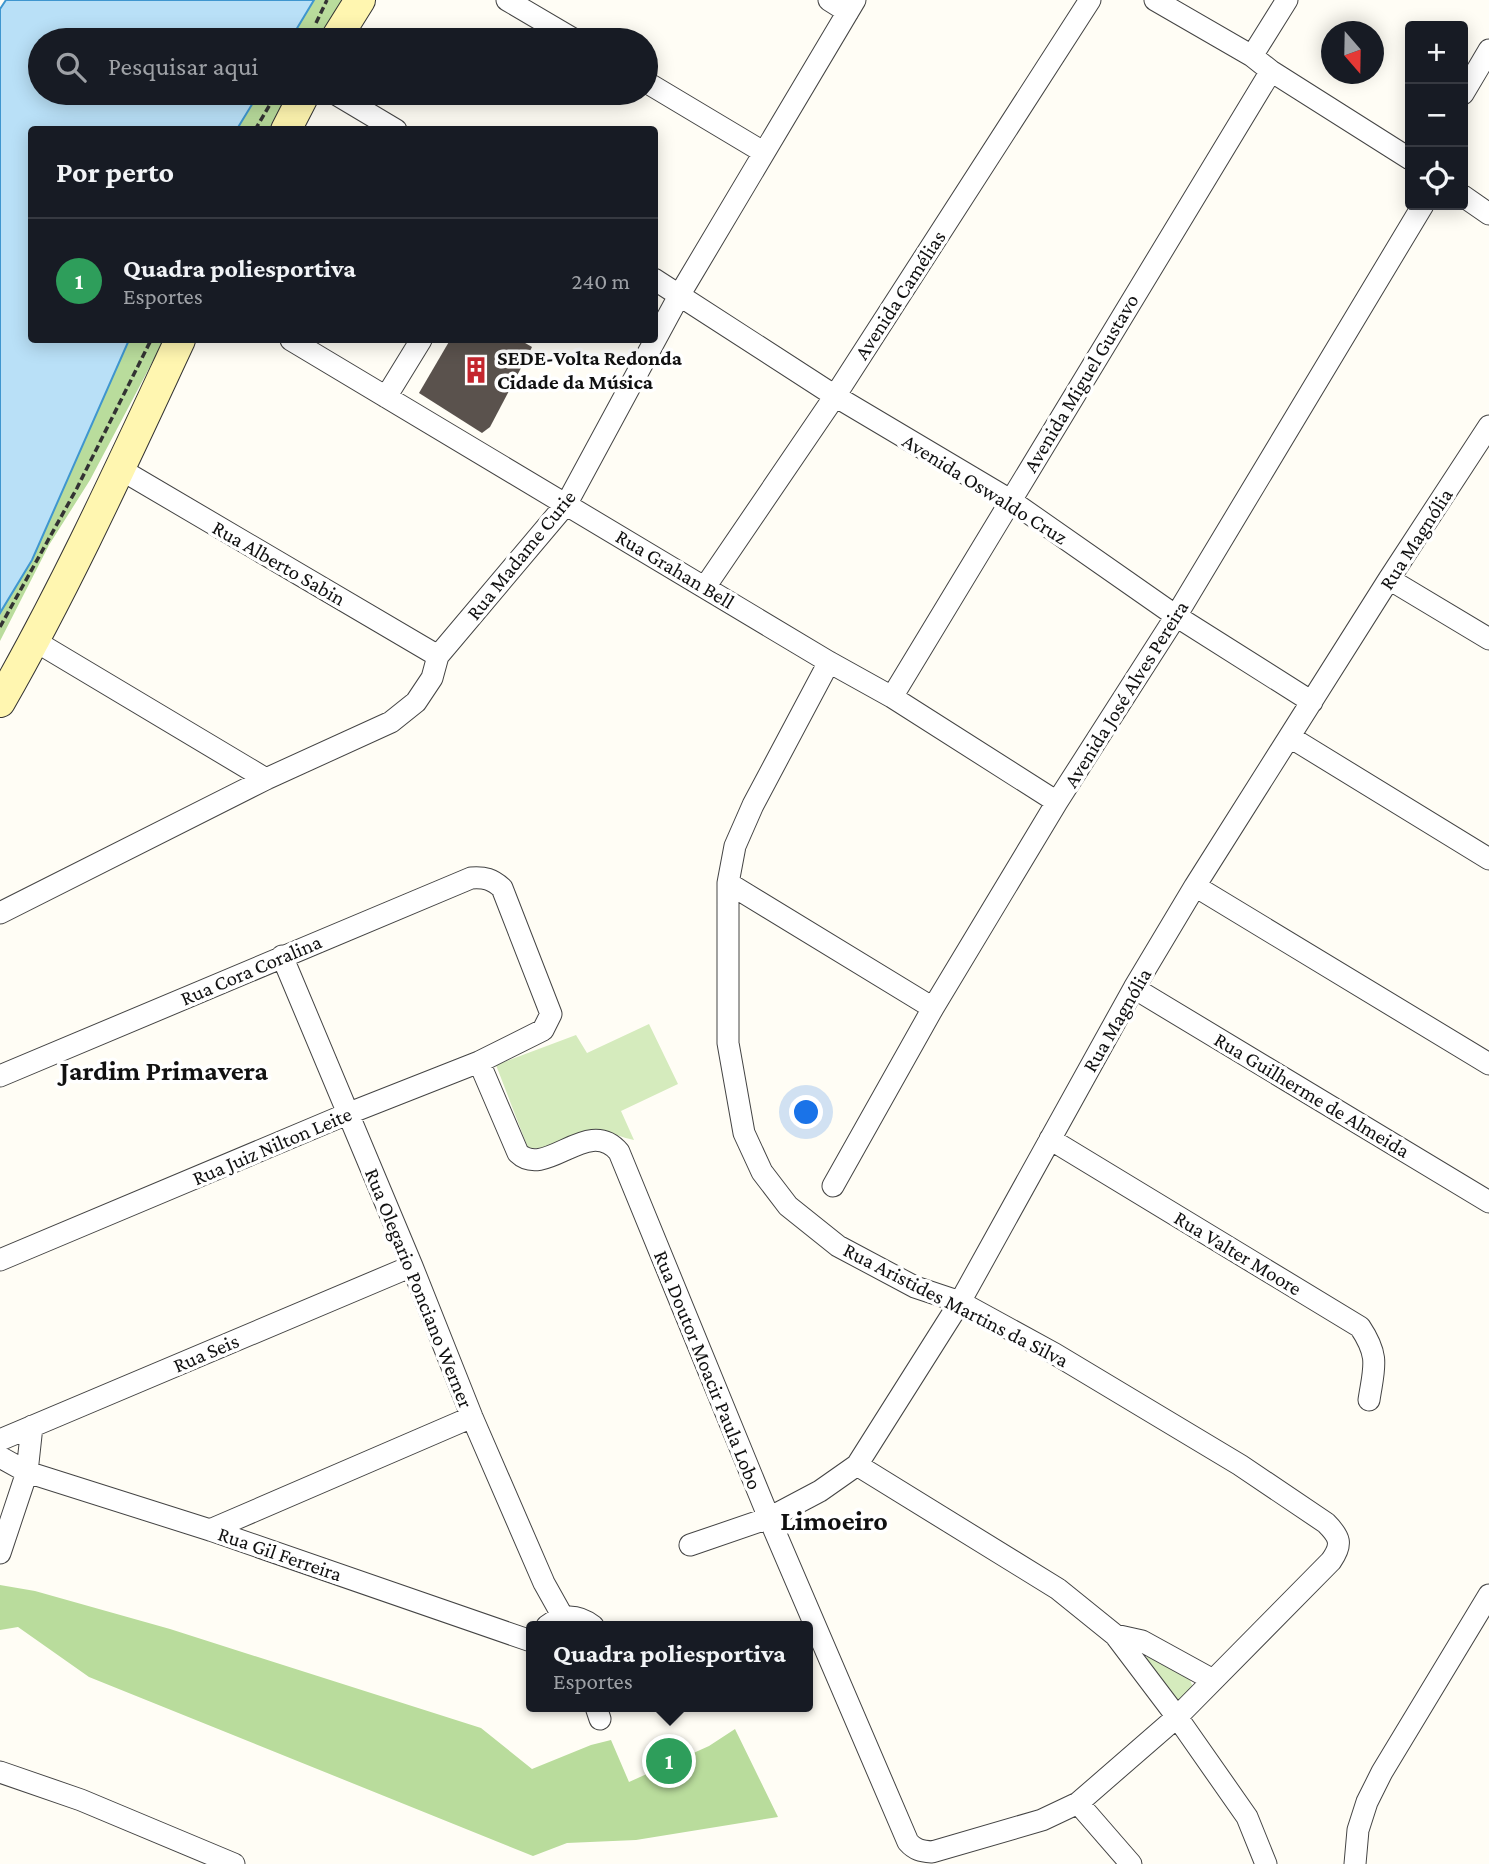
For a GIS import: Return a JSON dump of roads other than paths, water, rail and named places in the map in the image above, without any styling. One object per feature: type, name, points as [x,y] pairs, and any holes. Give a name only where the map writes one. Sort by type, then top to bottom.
[{"type":"main road","points":[[342,28],[360,0]]},
{"type":"main road","points":[[288,126],[299,105]]},
{"type":"main road","points":[[0,702],[35,641],[179,343]]},
{"type":"street","points":[[507,0],[555,28]]},
{"type":"street","points":[[829,0],[851,6]]},
{"type":"street","name":"Avenida Camélias","points":[[705,587],[835,396],[1090,0]]},
{"type":"street","points":[[1154,0],[1252,56],[1271,71],[1405,156]]},
{"type":"street","points":[[1252,56],[1287,0]]},
{"type":"street","name":"Rua Madame Curie","points":[[658,335],[851,6]]},
{"type":"street","points":[[1468,86],[1489,50]]},
{"type":"street","name":"Avenida Miguel Gustavo","points":[[892,697],[1271,71]]},
{"type":"street","points":[[658,89],[763,152]]},
{"type":"street","points":[[354,105],[389,126]]},
{"type":"street","points":[[1468,199],[1489,214]]},
{"type":"street","name":"Avenida José Alves Pereira","points":[[833,1186],[933,1008],[1057,802],[1176,616],[1420,210]]},
{"type":"street","name":"Avenida Oswaldo Cruz","points":[[658,281],[835,396],[1010,500],[1176,616],[1312,702]]},
{"type":"street","name":"Rua Grahan Bell","points":[[296,343],[892,697],[1057,802]]},
{"type":"street","points":[[386,397],[419,343]]},
{"type":"street","name":"Rua Madame Curie","points":[[0,913],[266,779],[391,722],[416,702],[432,678],[438,656],[567,503],[654,343]]},
{"type":"street","name":"Rua Magnólia","points":[[690,1545],[769,1518],[820,1491],[857,1465],[960,1303],[1134,988],[1195,886],[1389,579],[1488,430]]},
{"type":"street","name":"Rua Alberto Sabin","points":[[120,469],[438,656]]},
{"type":"street","points":[[1389,579],[1489,639]]},
{"type":"street","points":[[35,641],[266,779]]},
{"type":"street","name":"Rua Aristides Martins da Silva","points":[[829,662],[753,805],[735,846],[728,883],[728,1043],[744,1133],[762,1172],[788,1206],[838,1246],[915,1287],[960,1303],[1055,1354],[1240,1465],[1326,1522],[1335,1532],[1339,1542],[1338,1550],[1331,1561],[1177,1717]]},
{"type":"street","points":[[1290,737],[1489,859]]},
{"type":"street","name":"Rua Cora Coralina","points":[[0,1076],[282,956],[471,878],[482,877],[494,881],[502,888],[550,1006],[551,1014],[543,1030]]},
{"type":"street","points":[[728,883],[933,1008]]},
{"type":"street","points":[[1195,886],[1489,1064]]},
{"type":"street","name":"Rua Olegario Ponciano Werner","points":[[282,956],[472,1417],[544,1583],[555,1621]]},
{"type":"street","name":"Rua Guilherme de Almeida","points":[[1134,988],[1489,1202]]},
{"type":"street","name":"Rua Juiz Nilton Leite","points":[[0,1259],[347,1114],[479,1062],[543,1030]]},
{"type":"street","name":"Rua Doutor Moacir Paula Lobo","points":[[479,1062],[518,1153],[525,1160],[535,1161],[591,1140],[603,1141],[619,1152],[769,1518],[908,1842],[914,1848],[932,1852],[1042,1820],[1078,1803],[1177,1717]]},
{"type":"street","name":"Rua Valter Moore","points":[[1050,1139],[1360,1327],[1371,1343],[1376,1358],[1369,1400]]},
{"type":"street","name":"Rua Seis","points":[[0,1440],[412,1266]]},
{"type":"street","points":[[209,1530],[472,1417]]},
{"type":"street","points":[[1,1550],[27,1472],[32,1426]]},
{"type":"street","name":"Rua Gil Ferreira","points":[[0,1457],[27,1472],[209,1530],[526,1639]]},
{"type":"street","points":[[857,1465],[1058,1589],[1115,1635],[1247,1817],[1266,1864]]},
{"type":"street","points":[[1355,1864],[1358,1830],[1377,1782],[1483,1619],[1489,1595]]},
{"type":"street","points":[[559,1621],[574,1617],[586,1621]]},
{"type":"street","points":[[1115,1635],[1142,1641],[1213,1680]]},
{"type":"street","points":[[0,1772],[81,1800],[234,1864]]},
{"type":"street","points":[[1078,1803],[1131,1864]]},
{"type":"water","points":[[6,0],[314,0],[297,28],[28,28],[28,105],[252,105],[239,126],[28,126],[28,343],[128,343],[32,560],[0,613],[0,9]]},
{"type":"place","name":"SEDE-Volta Redonda Cidade da Música","points":[[476,370]]},
{"type":"place","name":"Quadra poliesportiva","points":[[669,1761]]},
{"type":"district","name":"Jardim Primavera","points":[[164,1070]]},
{"type":"district","name":"Limoeiro","points":[[834,1520]]}]
